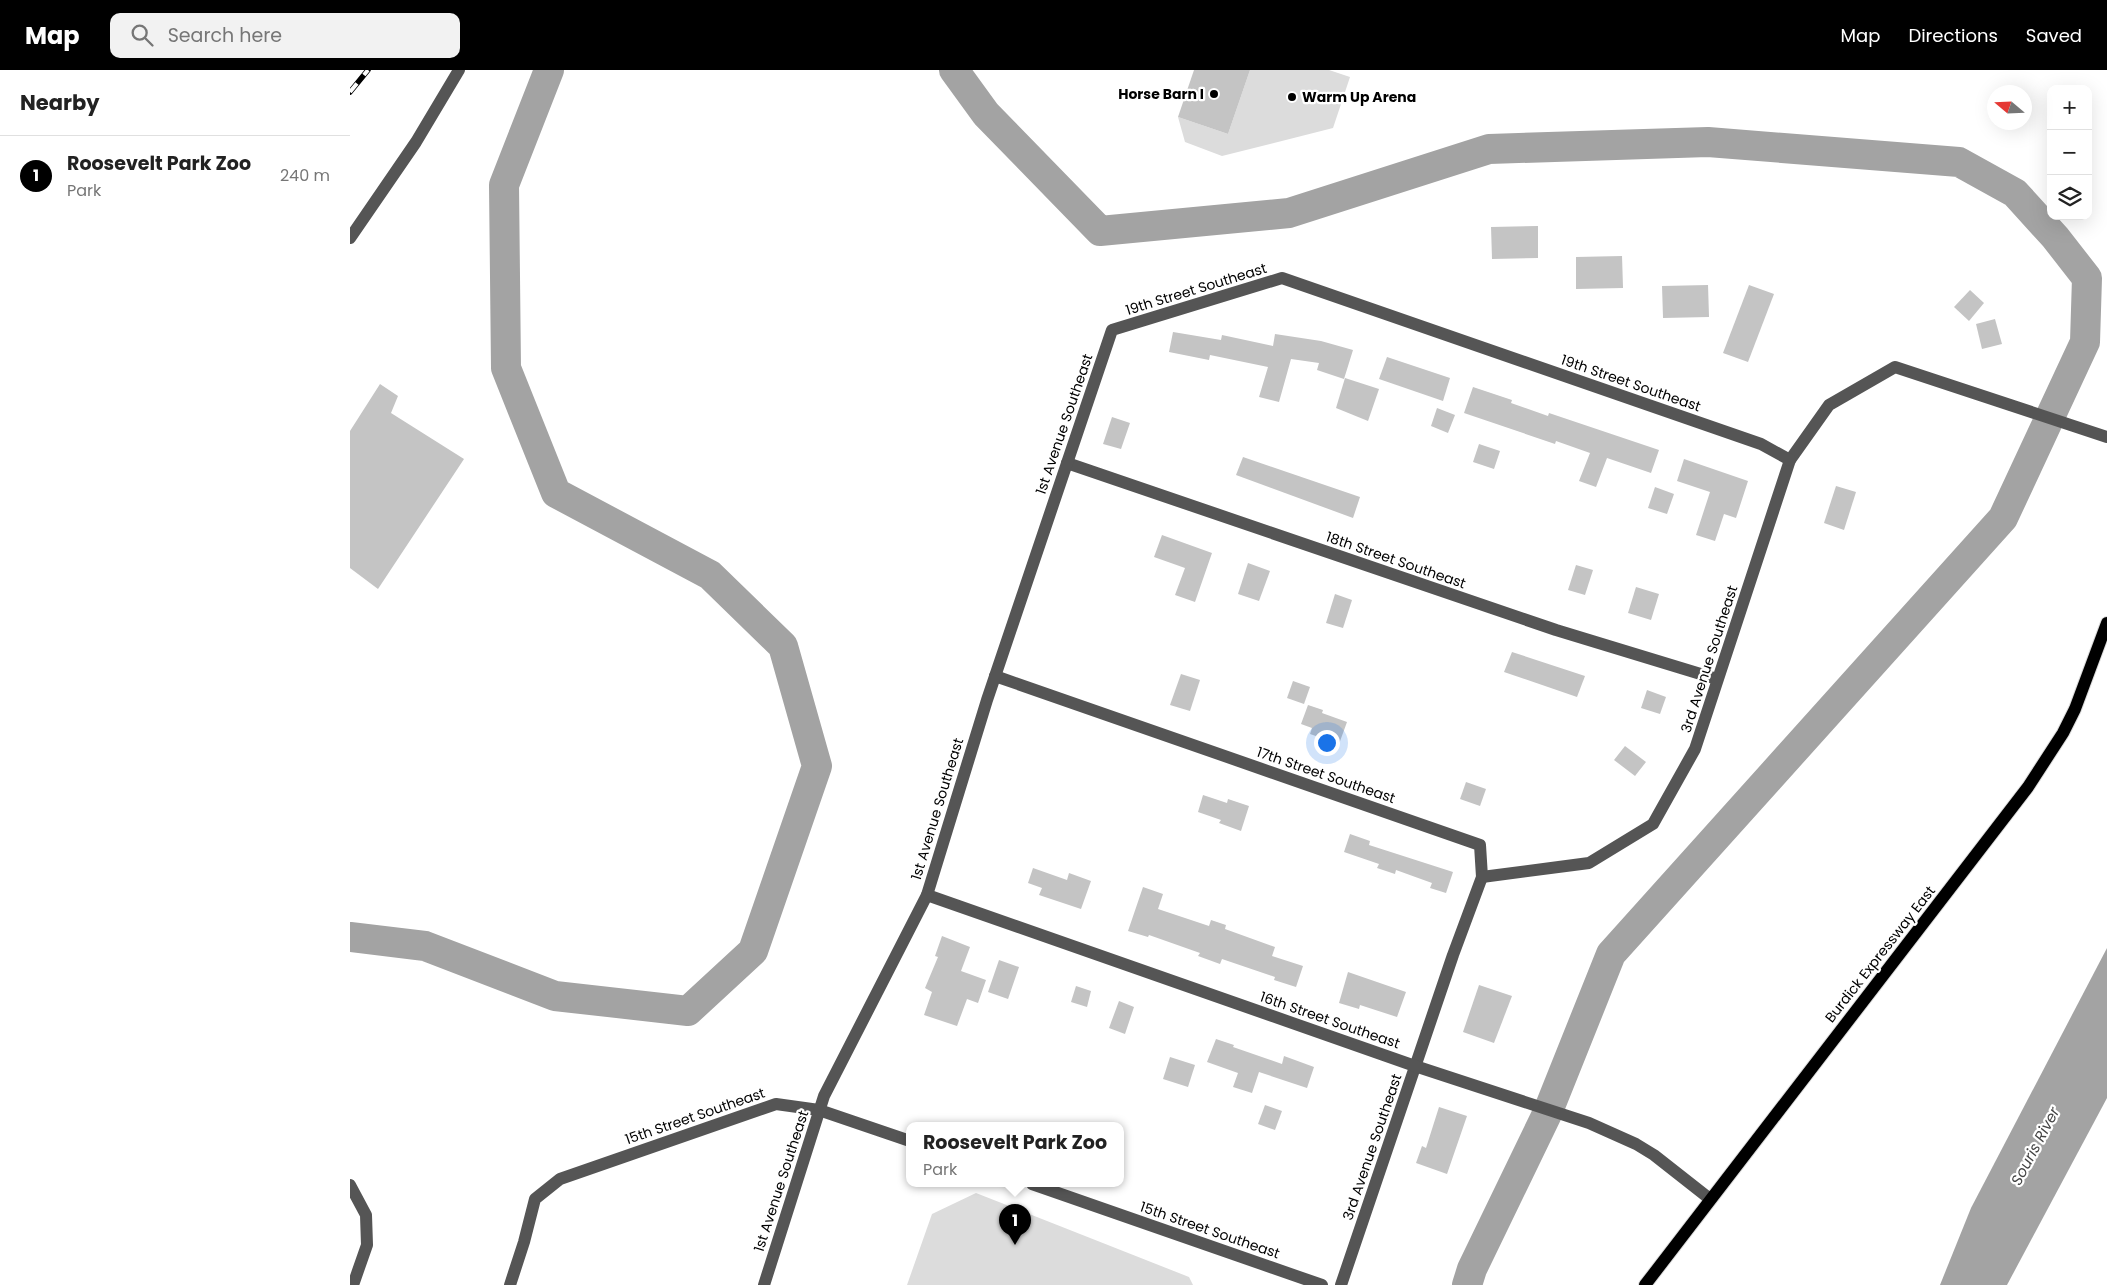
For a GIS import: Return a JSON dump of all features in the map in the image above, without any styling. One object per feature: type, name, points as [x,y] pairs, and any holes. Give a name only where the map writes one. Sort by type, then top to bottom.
[{"type":"main road","name":"Burdick Expressway East","points":[[1645,1285],[2028,787],[2063,734],[2104,643],[2107,623]]},
{"type":"street","points":[[350,238],[416,142],[459,70]]},
{"type":"street","name":"19th Street Southeast","points":[[1112,330],[1282,278],[1761,444],[1790,460]]},
{"type":"street","name":"1st Avenue Southeast","points":[[764,1285],[824,1096],[926,894],[995,676],[1112,330]]},
{"type":"street","points":[[1790,460],[1829,405],[1895,367],[2107,437]]},
{"type":"street","name":"3rd Avenue Southeast","points":[[1341,1285],[1415,1066],[1482,877],[1589,863],[1653,824],[1695,749],[1790,460]]},
{"type":"street","name":"18th Street Southeast","points":[[1067,463],[1556,630],[1717,679]]},
{"type":"street","name":"17th Street Southeast","points":[[995,676],[1480,845],[1482,877]]},
{"type":"street","name":"16th Street Southeast","points":[[926,894],[1415,1066],[1589,1123],[1636,1144],[1654,1155],[1710,1199]]},
{"type":"street","name":"15th Street Southeast","points":[[510,1285],[535,1199],[560,1179],[776,1104],[819,1110],[906,1140]]},
{"type":"street","points":[[350,1185],[366,1215],[367,1245],[353,1285]]},
{"type":"street","name":"15th Street Southeast","points":[[1041,1187],[1322,1285]]},
{"type":"shaded area","name":"Warm Up Arena","points":[[1250,70],[1329,70],[1350,77],[1333,128],[1222,156],[1185,142],[1178,117],[1228,134]]},
{"type":"shaded area","points":[[976,1193],[1189,1277],[1193,1285],[907,1285],[932,1214]]},
{"type":"water","name":"Souris River","points":[[2107,948],[2107,1098],[2007,1285],[1940,1285],[1971,1208]]},
{"type":"building","name":"Horse Barn I","points":[[1194,70],[1250,70],[1228,134],[1178,117]]},
{"type":"building","points":[[1538,226],[1538,258],[1492,259],[1491,227]]},
{"type":"building","points":[[1622,256],[1623,288],[1576,289],[1576,257]]},
{"type":"building","points":[[1708,285],[1709,317],[1663,318],[1662,286]]},
{"type":"building","points":[[1749,285],[1774,294],[1748,362],[1723,353]]},
{"type":"building","points":[[1970,290],[1984,303],[1969,321],[1954,307]]},
{"type":"building","points":[[1995,319],[2002,344],[1982,349],[1976,324]]},
{"type":"building","points":[[1173,332],[1221,340],[1222,335],[1273,346],[1275,334],[1321,341],[1353,350],[1344,379],[1317,370],[1319,363],[1291,359],[1279,402],[1259,397],[1268,367],[1210,355],[1209,360],[1169,352]]},
{"type":"building","points":[[1387,357],[1450,378],[1443,401],[1379,379]]},
{"type":"building","points":[[1345,378],[1379,389],[1368,421],[1336,408]]},
{"type":"building","points":[[380,384],[398,396],[391,413],[464,459],[378,589],[350,568],[350,431]]},
{"type":"building","points":[[1473,387],[1512,400],[1511,403],[1548,416],[1549,413],[1659,450],[1651,473],[1607,458],[1596,487],[1579,481],[1590,453],[1556,441],[1555,444],[1464,413]]},
{"type":"building","points":[[1437,408],[1455,415],[1448,433],[1431,426]]},
{"type":"building","points":[[1112,417],[1130,423],[1121,449],[1103,444]]},
{"type":"building","points":[[1479,444],[1500,451],[1494,469],[1473,462]]},
{"type":"building","points":[[1243,457],[1360,497],[1353,518],[1236,475]]},
{"type":"building","points":[[1684,459],[1748,481],[1736,518],[1724,514],[1715,541],[1696,535],[1710,492],[1677,481]]},
{"type":"building","points":[[1836,486],[1856,492],[1844,530],[1824,523]]},
{"type":"building","points":[[1655,487],[1674,494],[1667,514],[1648,508]]},
{"type":"building","points":[[1162,535],[1212,553],[1195,602],[1175,595],[1185,568],[1154,557]]},
{"type":"building","points":[[1248,563],[1270,571],[1259,601],[1238,594]]},
{"type":"building","points":[[1576,565],[1593,570],[1585,595],[1568,590]]},
{"type":"building","points":[[1636,587],[1659,594],[1651,620],[1628,613]]},
{"type":"building","points":[[1335,594],[1352,600],[1343,628],[1326,623]]},
{"type":"building","points":[[1512,652],[1585,676],[1577,697],[1504,672]]},
{"type":"building","points":[[1181,674],[1200,680],[1190,711],[1170,705]]},
{"type":"building","points":[[1293,681],[1310,687],[1304,704],[1287,698]]},
{"type":"building","points":[[1647,690],[1666,697],[1660,714],[1641,708]]},
{"type":"building","points":[[1308,705],[1323,710],[1322,713],[1347,722],[1339,744],[1310,734],[1312,728],[1301,724]]},
{"type":"building","points":[[1625,746],[1646,762],[1635,776],[1614,760]]},
{"type":"building","points":[[1466,782],[1486,789],[1480,806],[1460,799]]},
{"type":"building","points":[[1203,795],[1227,803],[1228,799],[1249,806],[1241,831],[1219,823],[1221,820],[1198,812]]},
{"type":"building","points":[[1350,834],[1370,841],[1369,845],[1453,872],[1446,893],[1430,888],[1432,883],[1396,870],[1395,874],[1377,868],[1379,864],[1344,852]]},
{"type":"building","points":[[1033,868],[1067,880],[1069,873],[1091,881],[1081,909],[1039,895],[1042,888],[1028,883]]},
{"type":"building","points":[[1143,887],[1163,894],[1158,909],[1209,926],[1211,920],[1226,925],[1225,929],[1275,947],[1272,956],[1303,966],[1296,987],[1274,980],[1275,977],[1222,959],[1220,964],[1198,956],[1200,953],[1149,935],[1148,937],[1128,931]]},
{"type":"building","points":[[942,936],[970,947],[961,971],[986,980],[978,1003],[967,999],[957,1026],[924,1015],[932,992],[925,988],[938,957],[935,956]]},
{"type":"building","points":[[999,960],[1019,967],[1008,999],[988,992]]},
{"type":"building","points":[[1348,972],[1406,992],[1397,1017],[1360,1005],[1359,1009],[1339,1003]]},
{"type":"building","points":[[1479,985],[1512,996],[1494,1043],[1463,1032]]},
{"type":"building","points":[[1076,986],[1091,991],[1087,1007],[1071,1002]]},
{"type":"building","points":[[1119,1001],[1134,1007],[1125,1034],[1109,1028]]},
{"type":"building","points":[[1216,1039],[1282,1064],[1284,1056],[1314,1067],[1307,1088],[1259,1072],[1252,1093],[1233,1087],[1238,1073],[1207,1062]]},
{"type":"building","points":[[1170,1057],[1195,1065],[1188,1087],[1163,1079]]},
{"type":"building","points":[[1265,1105],[1282,1111],[1275,1130],[1258,1124]]},
{"type":"building","points":[[1439,1107],[1467,1116],[1447,1174],[1416,1163],[1422,1146],[1426,1148]]},
{"type":"waterway","points":[[350,937],[425,946],[555,996],[688,1011],[753,951],[817,766],[783,646],[710,575],[556,493],[506,368],[504,185],[549,70]]},
{"type":"waterway","points":[[954,70],[986,114],[1100,231],[1289,213],[1489,149],[1708,142],[1959,162],[2015,193],[2055,237],[2087,278],[2085,342],[2003,518],[1611,954],[1547,1114],[1472,1269],[1467,1285]]},
{"type":"railway","points":[[350,92],[368,70]]},
{"type":"place","name":"Horse Barn I","points":[[1214,94]]},
{"type":"place","name":"Warm Up Arena","points":[[1292,97]]},
{"type":"place","name":"Roosevelt Park Zoo","points":[[1015,1245]]}]
